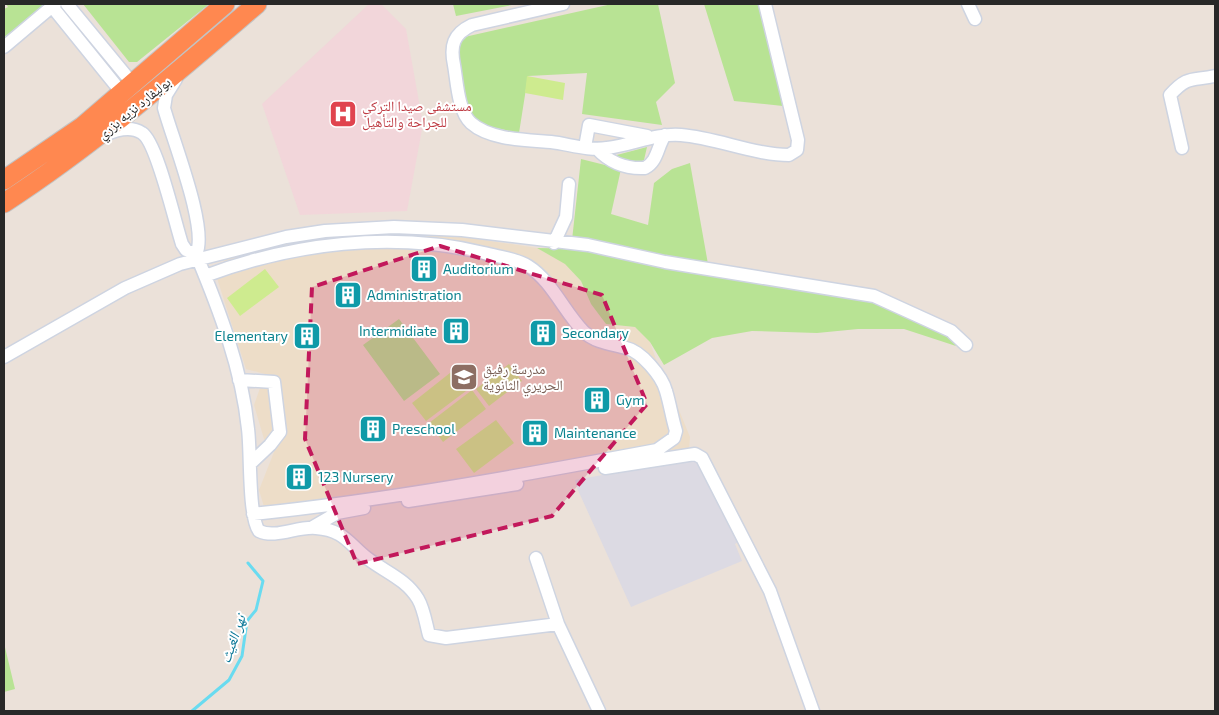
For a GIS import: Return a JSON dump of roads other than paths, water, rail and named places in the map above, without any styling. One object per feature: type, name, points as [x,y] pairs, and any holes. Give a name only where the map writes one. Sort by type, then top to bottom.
[{"type":"highway","name":"بوليفارد نزيه بزري","points":[[4,180],[83,126],[225,4]]},
{"type":"highway","name":"بوليفارد نزيه بزري","points":[[4,203],[94,141],[257,4]]},
{"type":"street","points":[[4,47],[52,4],[127,89]]},
{"type":"street","points":[[67,4],[127,89]]},
{"type":"street","points":[[563,4],[472,25],[459,33],[455,38],[452,53],[463,110],[471,123],[487,132],[524,141],[551,142],[591,148],[619,146],[650,137],[665,135],[700,138],[784,155],[794,153],[797,150],[797,129],[766,4]]},
{"type":"street","points":[[968,4],[975,19]]},
{"type":"street","points":[[194,58],[172,83],[164,101],[195,210],[200,238],[197,257],[239,380],[248,428],[256,527],[264,533],[313,527],[334,532],[348,539],[367,558],[408,585],[419,600],[429,635],[446,638],[558,624]]},
{"type":"street","points":[[1182,148],[1170,95],[1178,86],[1192,78],[1215,76]]},
{"type":"street","points":[[591,148],[589,125],[650,137]]},
{"type":"street","points":[[94,141],[112,132],[126,130],[137,130],[147,137],[162,176],[182,244],[186,250],[197,257]]},
{"type":"street","points":[[591,148],[610,161],[624,166],[644,168],[654,160],[658,145],[665,135]]},
{"type":"street","points":[[554,242],[566,217],[569,184]]},
{"type":"street","points":[[4,357],[125,288],[197,257],[286,237],[362,228],[452,230],[588,245],[665,262],[874,296],[951,331],[966,345]]},
{"type":"street","points":[[205,276],[251,261],[296,251],[373,242],[445,245],[518,261],[528,266],[543,281],[585,333],[600,342],[629,348],[644,358],[666,388],[676,431],[674,438],[656,450],[302,509],[254,514]]},
{"type":"street","points":[[239,380],[274,382],[280,432],[270,445],[250,463]]},
{"type":"street","points":[[313,527],[330,516],[357,509],[698,454],[702,458],[770,591],[813,711]]},
{"type":"street","points":[[536,558],[558,624],[599,711]]},
{"type":"waterway","name":"نهر الغيث","points":[[192,711],[229,680],[242,656],[247,621],[256,610],[263,581],[248,563]]},
{"type":"place","name":"مستشفى صيدا التركي للجراحة والتأهيل","points":[[343,114]]},
{"type":"place","name":"Auditorium","points":[[424,269]]},
{"type":"place","name":"Administration","points":[[348,295]]},
{"type":"place","name":"Intermidiate","points":[[456,331]]},
{"type":"place","name":"Secondary","points":[[543,333]]},
{"type":"place","name":"Elementary","points":[[307,336]]},
{"type":"place","name":"مدرسة رفيق الحريري الثانوية","points":[[464,377]]},
{"type":"place","name":"Gym","points":[[597,400]]},
{"type":"place","name":"Preschool","points":[[373,429]]},
{"type":"place","name":"Maintenance","points":[[535,433]]},
{"type":"place","name":"123 Nursery","points":[[299,477]]}]
